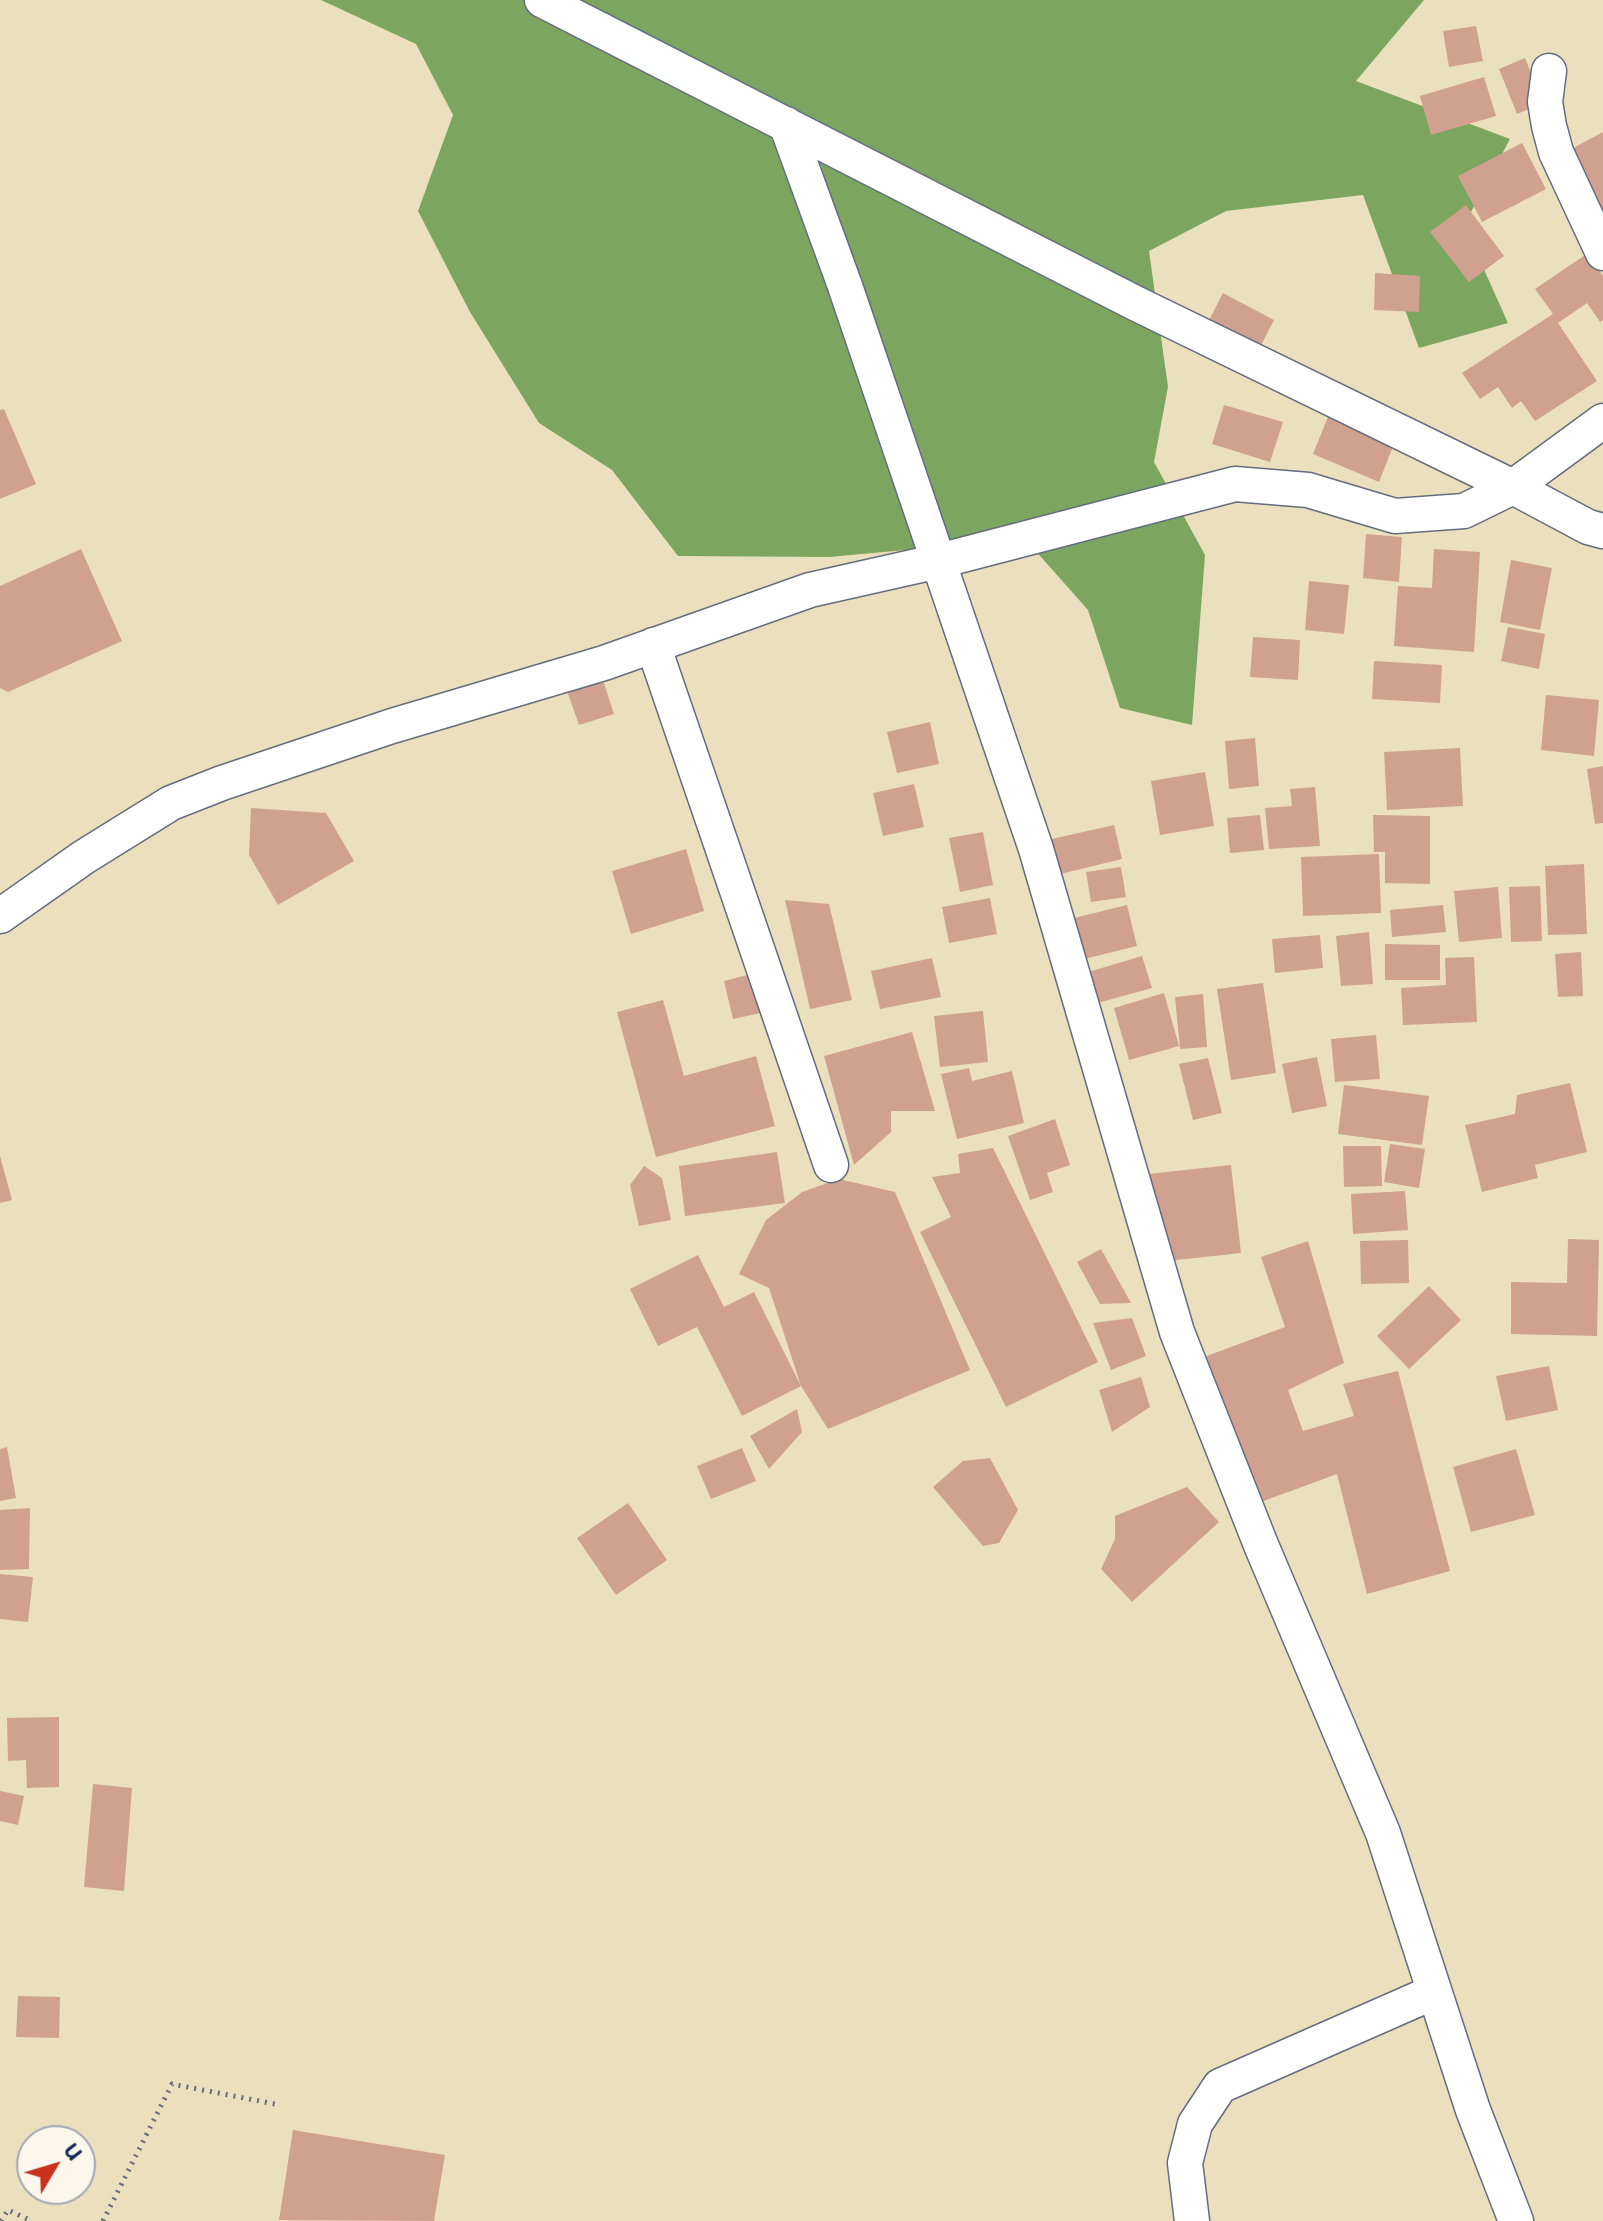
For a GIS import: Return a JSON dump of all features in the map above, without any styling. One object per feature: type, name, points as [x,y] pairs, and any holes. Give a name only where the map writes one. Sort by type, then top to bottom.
[{"type":"street","points":[[542,0],[1135,303],[1513,487],[1588,527],[1603,531]]},
{"type":"street","points":[[1549,71],[1545,102],[1556,152],[1603,253]]},
{"type":"street","points":[[786,124],[845,286],[1036,849],[1177,1332],[1261,1545],[1383,1833],[1473,2110],[1516,2221]]},
{"type":"street","points":[[0,916],[84,857],[171,803],[392,726],[604,663],[810,590],[939,561],[1235,484],[1308,490],[1395,516],[1464,511],[1513,487],[1603,421]]},
{"type":"street","points":[[653,645],[831,1165]]},
{"type":"street","points":[[1192,2221],[1185,2163],[1195,2124],[1220,2086],[1434,1992]]},
{"type":"path","points":[[103,2221],[172,2084],[280,2105]]},
{"type":"path","points":[[1,2221],[8,2210],[32,2221]]},
{"type":"green space","points":[[321,0],[1424,0],[1356,81],[1510,139],[1464,225],[1508,323],[1419,348],[1363,195],[1226,211],[1149,251],[1168,387],[1154,462],[1205,555],[1192,725],[1120,708],[1088,610],[1025,539],[829,557],[678,556],[612,470],[539,423],[470,312],[418,211],[453,115],[416,44]]},
{"type":"building","points":[[1476,26],[1483,61],[1449,67],[1443,31]]},
{"type":"building","points":[[1525,58],[1543,103],[1517,114],[1499,69]]},
{"type":"building","points":[[1484,77],[1496,116],[1431,135],[1420,96]]},
{"type":"building","points":[[1603,132],[1603,220],[1562,154]]},
{"type":"building","points":[[1522,143],[1546,189],[1482,222],[1458,176]]},
{"type":"building","points":[[1466,205],[1504,256],[1469,282],[1430,232]]},
{"type":"building","points":[[1588,253],[1603,276],[1603,320],[1600,322],[1587,303],[1558,323],[1597,381],[1535,421],[1521,401],[1512,408],[1498,387],[1480,399],[1462,373],[1553,314],[1535,289]]},
{"type":"building","points":[[1375,273],[1420,276],[1419,312],[1374,310]]},
{"type":"building","points":[[1223,293],[1274,320],[1256,355],[1205,328]]},
{"type":"building","points":[[1224,405],[1283,422],[1270,462],[1212,444]]},
{"type":"building","points":[[4,409],[36,484],[0,499],[0,410]]},
{"type":"building","points":[[1330,412],[1396,439],[1379,482],[1313,454]]},
{"type":"building","points":[[1366,534],[1402,537],[1399,582],[1363,578]]},
{"type":"building","points":[[81,549],[122,641],[8,692],[0,688],[0,586]]},
{"type":"building","points":[[1434,549],[1480,552],[1474,652],[1394,646],[1398,586],[1432,588]]},
{"type":"building","points":[[1511,560],[1552,568],[1540,630],[1500,622]]},
{"type":"building","points":[[1309,581],[1349,585],[1344,634],[1305,630]]},
{"type":"building","points":[[1508,627],[1545,634],[1539,669],[1501,661]]},
{"type":"building","points":[[1253,637],[1300,640],[1298,680],[1250,677]]},
{"type":"building","points":[[1374,661],[1442,665],[1440,703],[1372,699]]},
{"type":"building","points":[[602,677],[614,714],[579,725],[566,688]]},
{"type":"building","points":[[1546,695],[1599,700],[1594,756],[1541,750]]},
{"type":"building","points":[[930,722],[939,764],[897,773],[887,732]]},
{"type":"building","points":[[1255,738],[1259,786],[1229,789],[1225,741]]},
{"type":"building","points":[[1460,748],[1463,806],[1387,810],[1384,752]]},
{"type":"building","points":[[1603,766],[1603,823],[1595,824],[1587,769]]},
{"type":"building","points":[[1205,772],[1214,826],[1160,835],[1151,781]]},
{"type":"building","points":[[914,784],[924,827],[883,836],[873,793]]},
{"type":"building","points":[[1315,787],[1320,846],[1269,849],[1265,808],[1292,806],[1290,789]]},
{"type":"building","points":[[251,808],[326,813],[354,861],[278,905],[249,855]]},
{"type":"building","points":[[1260,815],[1264,850],[1230,853],[1227,818]]},
{"type":"building","points":[[1373,815],[1430,816],[1430,884],[1385,883],[1385,852],[1374,852]]},
{"type":"building","points":[[1114,825],[1122,859],[1052,876],[1043,841]]},
{"type":"building","points":[[983,832],[993,885],[960,892],[949,838]]},
{"type":"building","points":[[686,849],[704,911],[631,934],[612,871]]},
{"type":"building","points":[[1379,854],[1381,913],[1303,916],[1301,857]]},
{"type":"building","points":[[1584,864],[1587,934],[1548,935],[1545,866]]},
{"type":"building","points":[[1121,867],[1126,897],[1091,902],[1086,872]]},
{"type":"building","points":[[1540,886],[1542,941],[1511,942],[1509,887]]},
{"type":"building","points":[[1498,887],[1502,938],[1459,942],[1454,891]]},
{"type":"building","points":[[990,898],[997,934],[949,943],[942,907]]},
{"type":"building","points":[[785,900],[829,904],[852,1000],[810,1009]]},
{"type":"building","points":[[1127,905],[1137,946],[1076,961],[1066,920]]},
{"type":"building","points":[[1443,905],[1446,932],[1392,937],[1390,910]]},
{"type":"building","points":[[1369,932],[1373,984],[1341,986],[1336,936]]},
{"type":"building","points":[[1320,935],[1323,968],[1275,973],[1272,939]]},
{"type":"building","points":[[1385,944],[1440,945],[1440,980],[1385,980]]},
{"type":"building","points":[[1581,952],[1583,996],[1558,997],[1555,954]]},
{"type":"building","points":[[1142,956],[1152,988],[1094,1004],[1085,973]]},
{"type":"building","points":[[1474,957],[1477,1022],[1403,1025],[1401,988],[1446,985],[1445,958]]},
{"type":"building","points":[[932,958],[941,997],[880,1009],[871,971]]},
{"type":"building","points":[[755,973],[765,1012],[733,1019],[724,981]]},
{"type":"building","points":[[1263,983],[1276,1073],[1231,1080],[1217,989]]},
{"type":"building","points":[[1164,993],[1179,1046],[1129,1060],[1114,1008]]},
{"type":"building","points":[[1203,994],[1207,1047],[1180,1049],[1175,997]]},
{"type":"building","points":[[663,1000],[684,1076],[756,1056],[775,1126],[656,1157],[617,1012]]},
{"type":"building","points":[[983,1011],[988,1062],[940,1067],[934,1016]]},
{"type":"building","points":[[912,1032],[935,1111],[891,1111],[891,1132],[854,1165],[824,1056]]},
{"type":"building","points":[[1376,1035],[1380,1079],[1335,1082],[1331,1039]]},
{"type":"building","points":[[1317,1057],[1327,1106],[1292,1113],[1282,1064]]},
{"type":"building","points":[[1208,1058],[1222,1113],[1193,1120],[1179,1064]]},
{"type":"building","points":[[969,1068],[972,1081],[1012,1071],[1024,1123],[957,1139],[941,1074]]},
{"type":"building","points":[[1570,1083],[1587,1152],[1535,1165],[1538,1178],[1482,1192],[1465,1125],[1515,1114],[1517,1095]]},
{"type":"building","points":[[1344,1085],[1429,1096],[1422,1145],[1338,1134]]},
{"type":"building","points":[[1055,1119],[1070,1165],[1047,1173],[1053,1192],[1030,1200],[1008,1136]]},
{"type":"building","points":[[1390,1144],[1425,1149],[1419,1188],[1384,1182]]},
{"type":"building","points":[[1343,1146],[1381,1146],[1382,1186],[1344,1187]]},
{"type":"building","points":[[993,1148],[1098,1362],[1006,1407],[920,1232],[951,1217],[932,1177],[960,1173],[958,1154]]},
{"type":"building","points":[[777,1152],[785,1203],[685,1216],[679,1166]]},
{"type":"building","points":[[0,1156],[12,1200],[0,1203]]},
{"type":"building","points":[[1231,1165],[1241,1253],[1158,1262],[1148,1174]]},
{"type":"building","points":[[644,1166],[662,1178],[671,1220],[639,1226],[630,1185]]},
{"type":"building","points":[[839,1179],[895,1192],[970,1370],[828,1429],[801,1386],[769,1288],[739,1274],[766,1220],[802,1192]]},
{"type":"building","points":[[1405,1191],[1408,1230],[1353,1234],[1351,1194]]},
{"type":"building","points":[[1568,1239],[1599,1240],[1597,1336],[1511,1334],[1511,1282],[1567,1283]]},
{"type":"building","points":[[1408,1240],[1409,1283],[1361,1284],[1360,1241]]},
{"type":"building","points":[[1308,1241],[1344,1363],[1288,1390],[1303,1431],[1354,1416],[1343,1384],[1398,1371],[1450,1571],[1367,1594],[1337,1474],[1261,1502],[1204,1357],[1285,1327],[1261,1257]]},
{"type":"building","points":[[1101,1249],[1131,1303],[1100,1304],[1077,1262]]},
{"type":"building","points":[[698,1255],[724,1307],[754,1292],[801,1386],[742,1416],[697,1327],[658,1346],[630,1289]]},
{"type":"building","points":[[1429,1286],[1461,1320],[1409,1369],[1377,1336]]},
{"type":"building","points":[[1132,1318],[1146,1356],[1111,1370],[1093,1323]]},
{"type":"building","points":[[1549,1366],[1558,1410],[1506,1421],[1496,1376]]},
{"type":"building","points":[[1141,1377],[1150,1407],[1112,1432],[1099,1390]]},
{"type":"building","points":[[797,1409],[802,1432],[769,1469],[750,1436]]},
{"type":"building","points":[[7,1447],[16,1498],[0,1501],[0,1449]]},
{"type":"building","points":[[742,1448],[756,1481],[711,1499],[697,1466]]},
{"type":"building","points":[[1516,1449],[1535,1515],[1471,1532],[1453,1467]]},
{"type":"building","points":[[990,1458],[1018,1510],[999,1543],[983,1546],[933,1487],[963,1461]]},
{"type":"building","points":[[1187,1487],[1219,1522],[1132,1602],[1101,1569],[1115,1539],[1115,1516]]},
{"type":"building","points":[[628,1503],[667,1560],[616,1595],[577,1538]]},
{"type":"building","points":[[30,1508],[29,1569],[0,1570],[0,1510]]},
{"type":"building","points":[[0,1574],[33,1577],[28,1622],[0,1619]]},
{"type":"building","points":[[59,1717],[59,1787],[27,1788],[26,1760],[8,1761],[7,1718]]},
{"type":"building","points":[[93,1784],[132,1788],[124,1891],[84,1887]]},
{"type":"building","points":[[0,1791],[24,1796],[18,1825],[0,1821]]},
{"type":"building","points":[[18,1996],[60,1997],[59,2038],[16,2037]]},
{"type":"building","points":[[293,2130],[445,2155],[434,2221],[279,2220]]}]
